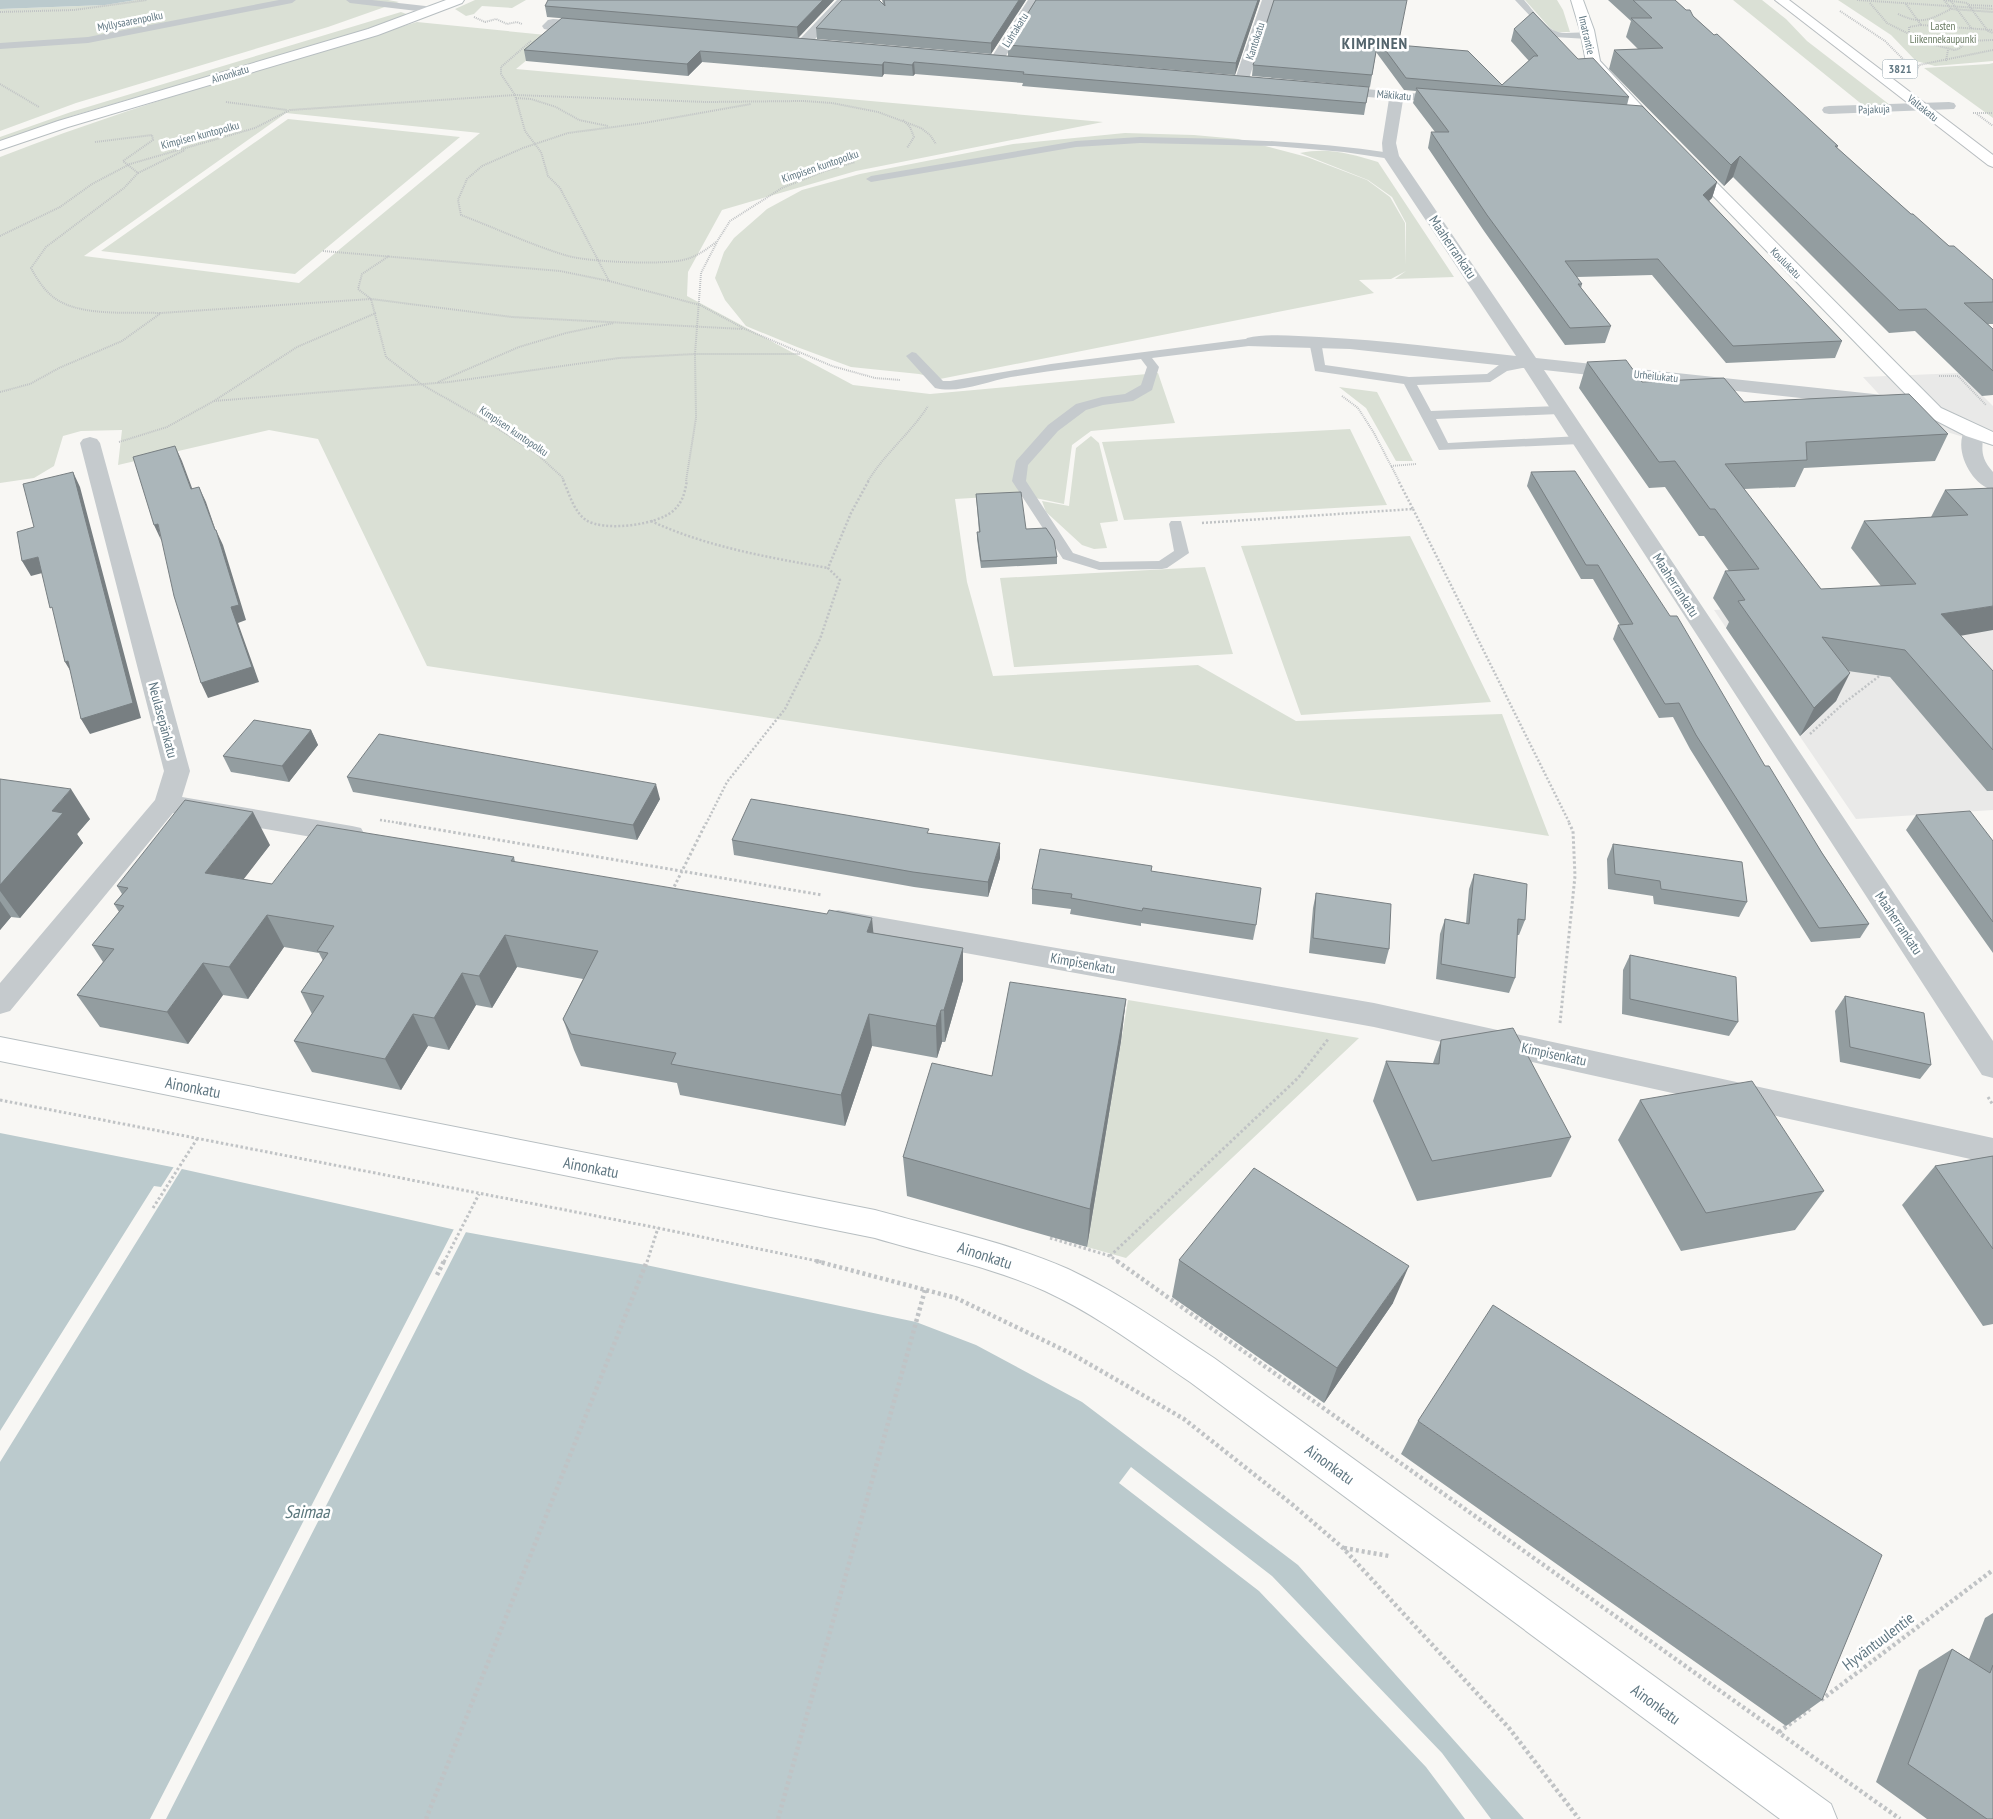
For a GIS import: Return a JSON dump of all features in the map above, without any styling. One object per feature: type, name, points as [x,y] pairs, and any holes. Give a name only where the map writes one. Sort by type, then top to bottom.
[{"type":"street","name":"Ainonkatu","points":[[0,146],[63,124],[373,32],[429,9],[458,0]]},
{"type":"street","points":[[822,46],[798,44],[844,0]]},
{"type":"street","name":"Luhtakatu","points":[[1015,63],[991,61],[1034,0]]},
{"type":"street","name":"Kantokatu","points":[[1241,82],[1268,0]]},
{"type":"street","name":"Imatrantie","points":[[1578,0],[1593,62],[1641,114]]},
{"type":"street","name":"Valtakatu","points":[[1781,0],[1993,162]]},
{"type":"street","points":[[549,26],[553,23],[606,28]]},
{"type":"street","name":"Mäkikatu","points":[[1319,89],[1427,98]]},
{"type":"street","name":"Valtakatu","points":[[1934,94],[1959,109]]},
{"type":"street","points":[[1391,156],[1389,142],[1397,96]]},
{"type":"street","name":"Pajakuja","points":[[1829,110],[1922,107],[1959,109]]},
{"type":"street","points":[[1621,115],[1641,114]]},
{"type":"street","name":"Koulukatu","points":[[1641,114],[1934,412]]},
{"type":"street","name":"Maaherrankatu","points":[[1391,156],[1993,1066]]},
{"type":"street","name":"Urheilukatu","points":[[1253,342],[1316,341],[1896,402],[1934,412],[1973,432],[1993,439]]},
{"type":"street","points":[[1973,432],[1970,448],[1974,464],[1993,484]]},
{"type":"street","name":"Neulasepänkatu","points":[[0,1003],[167,803],[177,771],[91,447]]},
{"type":"street","points":[[167,803],[377,839]]},
{"type":"street","name":"Kimpisenkatu","points":[[809,915],[1374,1015],[1993,1151]]},
{"type":"street","name":"Ainonkatu","points":[[0,1049],[876,1224],[995,1258],[1056,1280],[1109,1308],[1202,1370],[1816,1819]]},
{"type":"lane","name":"Myllysaarenpolku","points":[[0,46],[88,40],[292,0]]},
{"type":"lane","points":[[350,0],[429,9]]},
{"type":"lane","points":[[411,0],[429,9]]},
{"type":"lane","points":[[1519,0],[1548,30],[1557,35],[1588,36]]},
{"type":"lane","points":[[871,179],[1076,144],[1131,141],[1213,140],[1274,143],[1344,149],[1391,156]]},
{"type":"lane","points":[[1316,341],[1319,368],[1409,381],[1490,378],[1503,368],[1528,363]]},
{"type":"lane","points":[[912,356],[940,385],[953,386],[1007,374],[1253,342]]},
{"type":"lane","points":[[1144,355],[1153,367],[1148,387],[1128,398],[1102,401],[1080,407],[1053,428],[1021,464],[1019,481],[1068,556],[1099,566],[1162,565],[1182,554],[1176,524]]},
{"type":"lane","points":[[1409,381],[1444,448],[1580,440]]},
{"type":"lane","points":[[1427,415],[1559,410]]},
{"type":"path","points":[[0,12],[42,12],[113,7],[147,0]]},
{"type":"path","points":[[1857,0],[1970,8],[1993,7]]},
{"type":"path","points":[[1944,0],[1962,1],[1968,5],[1987,30]]},
{"type":"path","points":[[1944,0],[1951,9]]},
{"type":"path","points":[[1950,0],[1972,29]]},
{"type":"path","points":[[1870,2],[1879,16],[1888,24],[1923,42],[1948,50],[1957,50],[1967,41],[1993,40]]},
{"type":"path","points":[[1906,4],[1921,25]]},
{"type":"path","points":[[1968,5],[1993,7]]},
{"type":"path","points":[[1898,14],[1912,21],[1925,22],[1951,9],[1993,12]]},
{"type":"path","points":[[1840,11],[1885,41],[1905,61]]},
{"type":"path","points":[[475,17],[485,22],[496,19],[507,24],[516,22],[549,26]]},
{"type":"path","points":[[1942,31],[1937,22],[1954,22]]},
{"type":"path","points":[[1911,35],[1909,28],[1921,25],[1993,31]]},
{"type":"path","points":[[549,26],[501,67],[501,74],[516,97],[525,132],[541,152],[548,176],[560,188],[609,281]]},
{"type":"path","points":[[1946,61],[1948,50]]},
{"type":"path","points":[[1911,66],[1917,70],[1919,66],[1993,50]]},
{"type":"path","points":[[0,84],[44,110]]},
{"type":"path","points":[[516,97],[531,99],[556,108],[579,120],[611,127]]},
{"type":"path","name":"Kimpisen kuntopolku","points":[[0,236],[60,207],[92,184],[130,164],[255,128],[290,110],[516,97],[832,103],[878,112],[902,120],[921,128],[930,135],[936,144]]},
{"type":"path","points":[[718,240],[702,253],[683,260],[666,262],[598,260],[569,256],[461,215],[458,200],[467,179],[482,166],[535,143],[568,133],[644,123],[764,102]]},
{"type":"path","points":[[1959,109],[1993,126]]},
{"type":"path","points":[[902,120],[910,127],[914,137],[909,146],[902,151]]},
{"type":"path","points":[[63,124],[71,129],[73,135],[67,143],[74,145],[152,135],[153,140],[123,161],[130,164],[138,172]]},
{"type":"path","points":[[204,143],[180,151],[138,172],[124,188],[46,247],[31,268],[41,287],[62,304],[104,311],[161,313],[371,299],[512,317],[746,329]]},
{"type":"path","name":"Kimpisen kuntopolku","points":[[390,255],[362,274],[358,289],[371,299],[386,357],[421,384],[491,424],[537,454],[562,477],[574,506],[586,520],[604,526],[622,526],[651,521],[672,512],[684,497],[696,418],[695,354],[701,273],[718,240],[730,221],[782,188],[825,171],[860,161]]},
{"type":"path","points":[[323,251],[390,255],[560,271],[609,281],[700,305],[746,329],[832,366],[875,378],[940,385],[920,422],[882,460],[849,513],[828,568]]},
{"type":"path","points":[[0,392],[30,384],[59,368],[122,341],[161,313]]},
{"type":"path","points":[[91,447],[167,427],[214,401],[297,347],[376,314]]},
{"type":"path","points":[[435,383],[462,373],[488,359],[539,340],[585,328],[620,322]]},
{"type":"path","points":[[214,401],[435,383],[619,358],[695,354],[802,354]]},
{"type":"path","points":[[1899,377],[1921,375],[1958,376],[1987,406]]},
{"type":"path","points":[[1338,394],[1358,408],[1374,434],[1573,831],[1575,876],[1560,1028]]},
{"type":"path","points":[[1391,466],[1416,464]]},
{"type":"path","points":[[1176,524],[1413,509]]},
{"type":"path","points":[[651,521],[673,532],[746,553],[828,568],[840,580],[820,639],[785,709],[727,782],[672,891]]},
{"type":"path","points":[[1814,731],[1844,703],[1888,669]]},
{"type":"path","points":[[1110,1256],[1298,1078],[1332,1035]]},
{"type":"path","points":[[0,1100],[658,1228],[837,1266],[956,1298],[1072,1354],[1184,1419],[1292,1505],[1343,1548],[1509,1728],[1579,1819]]},
{"type":"path","points":[[153,1208],[198,1139]]},
{"type":"path","points":[[437,1275],[480,1194]]},
{"type":"path","points":[[426,1819],[646,1265],[658,1228]]},
{"type":"path","points":[[1044,1236],[1110,1256],[1145,1279],[1900,1819]]},
{"type":"path","points":[[778,1819],[925,1290]]},
{"type":"path","name":"Hyväntuulentie","points":[[1779,1732],[1993,1570]]},
{"type":"shaded area","points":[[1960,373],[1993,406],[1993,446],[1901,418],[1863,377]]},
{"type":"shaded area","points":[[1993,593],[1993,810],[1856,819],[1714,610]]},
{"type":"green space","points":[[136,0],[388,0],[399,2],[328,27],[76,103],[0,131],[0,9],[105,5]]},
{"type":"green space","points":[[475,0],[526,0],[512,8],[482,6],[474,14],[466,16],[455,9]]},
{"type":"green space","points":[[1525,0],[1557,0],[1563,10],[1570,32],[1556,32],[1549,27]]},
{"type":"green space","points":[[1733,0],[1762,0],[1786,19],[1807,41],[1890,105],[1864,106]]},
{"type":"green space","name":"Lasten Liikennekaupunki","points":[[1838,0],[1993,0],[1993,61],[1935,66],[1916,61],[1891,35]]},
{"type":"green space","points":[[401,12],[409,15],[337,39],[75,115],[0,141],[0,137],[71,112]]},
{"type":"green space","points":[[417,22],[556,36],[516,69],[1103,122],[856,171],[722,210],[688,272],[687,296],[853,385],[930,394],[1158,373],[1175,423],[1091,431],[1072,445],[1064,504],[1021,495],[955,499],[967,582],[993,676],[1198,665],[1296,721],[1502,714],[1549,836],[427,666],[318,439],[269,430],[118,465],[122,430],[81,431],[63,436],[54,466],[34,478],[0,483],[0,157],[155,102]],"holes":[[[286,113],[480,133],[299,283],[84,256]]]},
{"type":"green space","points":[[1993,63],[1993,118],[1924,68],[1989,64]]},
{"type":"green space","points":[[288,119],[460,137],[295,274],[101,251]]},
{"type":"green space","points":[[1125,133],[1194,135],[1238,139],[1307,157],[1367,180],[1390,197],[1405,223],[1406,265],[1406,223],[1392,197],[1368,180],[1300,153],[1330,151],[1378,162],[1454,277],[1395,279],[1406,271],[1391,279],[1359,280],[1374,293],[940,379],[919,374],[851,367],[746,326],[725,300],[715,278],[724,252],[734,238],[767,209],[802,190],[860,174],[1013,144]]},
{"type":"green space","points":[[1339,387],[1377,392],[1413,461],[1396,461],[1366,408]]},
{"type":"green space","points":[[1350,429],[1387,505],[1124,520],[1102,442]]},
{"type":"green space","points":[[1091,436],[1099,443],[1118,521],[1100,523],[1107,548],[1094,549],[1082,545],[1046,512],[1042,501],[1069,506],[1076,448]]},
{"type":"green space","points":[[1410,536],[1491,702],[1301,715],[1241,546]]},
{"type":"green space","points":[[1205,567],[1233,654],[1014,667],[1000,578]]},
{"type":"green space","points":[[1128,1000],[1359,1038],[1126,1258],[1087,1247]]},
{"type":"water","points":[[0,0],[136,0],[105,5],[0,9]]},
{"type":"water","name":"Saimaa","points":[[0,1133],[182,1169],[465,1232],[646,1265],[916,1322],[976,1345],[1082,1402],[1298,1565],[1524,1819],[0,1819]]},
{"type":"pier","points":[[175,1165],[183,1167],[0,1462],[0,1431],[154,1186],[161,1187]]},
{"type":"pier","points":[[455,1227],[467,1230],[166,1819],[150,1819]]},
{"type":"pier","points":[[1131,1467],[1272,1576],[1442,1753],[1491,1819],[1465,1819],[1426,1767],[1259,1591],[1119,1483]]},
{"type":"building","points":[[548,0],[823,0],[797,27],[545,6]]},
{"type":"building","points":[[842,0],[879,0],[885,6],[884,0],[1019,0],[991,43],[816,28]]},
{"type":"building","points":[[1036,0],[1258,0],[1236,63],[1008,45]]},
{"type":"building","points":[[1274,0],[1407,0],[1398,45],[1468,51],[1502,85],[1534,56],[1538,56],[1514,29],[1533,12],[1578,59],[1593,58],[1629,97],[1406,78],[1378,40],[1372,75],[1253,65]]},
{"type":"building","points":[[1633,0],[1675,0],[1686,10],[1690,10],[1693,16],[1714,35],[1717,34],[1838,146],[1835,146],[1911,214],[1949,246],[1954,246],[1993,280],[1993,302],[1964,303],[1993,329],[1993,371],[1926,309],[1899,310],[1740,156],[1731,165],[1614,50],[1663,48],[1631,18],[1652,18]]},
{"type":"building","points":[[562,18],[1369,87],[1366,103],[1023,74],[1024,72],[914,62],[912,65],[884,62],[882,65],[700,51],[687,64],[524,50]]},
{"type":"building","points":[[1416,88],[1642,106],[1717,182],[1703,195],[1842,341],[1733,346],[1658,259],[1565,261],[1582,284],[1578,284],[1611,326],[1570,328],[1487,215],[1431,132],[1449,132]]},
{"type":"building","points":[[1626,360],[1642,382],[1724,378],[1744,402],[1909,394],[1948,434],[1806,442],[1807,460],[1725,464],[1821,589],[1916,584],[1864,521],[1968,515],[1945,490],[1993,488],[1993,606],[1941,614],[1993,671],[1993,750],[1905,650],[1822,637],[1850,673],[1814,708],[1738,601],[1745,600],[1725,571],[1759,569],[1715,509],[1710,509],[1675,461],[1659,462],[1587,362]]},
{"type":"building","points":[[175,446],[191,489],[199,487],[216,530],[239,605],[231,607],[252,667],[201,683],[174,596],[158,524],[154,525],[133,457]]},
{"type":"building","points":[[1575,471],[1670,616],[1677,616],[1765,766],[1769,766],[1822,853],[1869,924],[1819,928],[1696,735],[1679,703],[1665,704],[1618,625],[1633,624],[1598,565],[1586,565],[1531,472]]},
{"type":"building","points":[[73,472],[133,703],[81,719],[68,661],[65,662],[38,557],[22,561],[17,532],[34,527],[23,484]]},
{"type":"building","points":[[1021,492],[1026,529],[1046,528],[1054,540],[1057,557],[981,561],[977,532],[980,532],[976,494]]},
{"type":"building","points":[[254,720],[311,730],[282,766],[223,756]]},
{"type":"building","points":[[379,734],[656,784],[633,825],[347,777]]},
{"type":"building","points":[[0,779],[71,789],[52,811],[63,813],[0,885]]},
{"type":"building","points":[[751,799],[929,829],[927,833],[1000,843],[988,882],[913,872],[732,840]]},
{"type":"building","points":[[185,800],[253,812],[205,873],[272,884],[317,825],[514,857],[511,861],[827,914],[829,910],[872,918],[867,932],[963,948],[944,1010],[941,1010],[936,1026],[869,1014],[841,1095],[671,1064],[676,1053],[571,1034],[563,1019],[598,951],[505,935],[479,976],[462,973],[434,1018],[413,1014],[385,1059],[294,1041],[324,996],[301,992],[328,953],[317,951],[334,926],[267,915],[229,967],[203,963],[167,1012],[77,995],[114,949],[92,945],[124,906],[114,904],[128,888],[117,886]]},
{"type":"building","points":[[1970,811],[1993,841],[1993,922],[1916,815]]},
{"type":"building","points":[[1613,844],[1742,862],[1747,902],[1661,889],[1660,881],[1615,874]]},
{"type":"building","points":[[1040,849],[1152,866],[1151,871],[1261,888],[1256,925],[1143,908],[1142,911],[1071,898],[1072,894],[1032,889]]},
{"type":"building","points":[[1474,874],[1527,884],[1525,920],[1518,919],[1515,978],[1441,964],[1445,919],[1469,924]]},
{"type":"building","points":[[1316,893],[1391,904],[1389,949],[1313,938]]},
{"type":"building","points":[[1630,955],[1736,977],[1738,1022],[1630,999]]},
{"type":"building","points":[[1010,982],[1126,999],[1090,1209],[903,1157],[932,1063],[992,1076]]},
{"type":"building","points":[[1845,996],[1924,1013],[1931,1065],[1850,1047]]},
{"type":"building","points":[[1513,1028],[1571,1137],[1432,1161],[1386,1061],[1439,1064],[1441,1040]]},
{"type":"building","points":[[1752,1081],[1824,1191],[1706,1213],[1640,1100]]},
{"type":"building","points":[[1993,1156],[1993,1249],[1935,1166]]},
{"type":"building","points":[[1254,1168],[1409,1266],[1337,1368],[1179,1260]]},
{"type":"building","points":[[1493,1305],[1882,1555],[1822,1700],[1418,1421]]},
{"type":"building","points":[[1952,1649],[1990,1673],[1993,1665],[1993,1819],[1987,1819],[1908,1764]]},
{"type":"district","name":"KIMPINEN","points":[[1375,43]]}]
